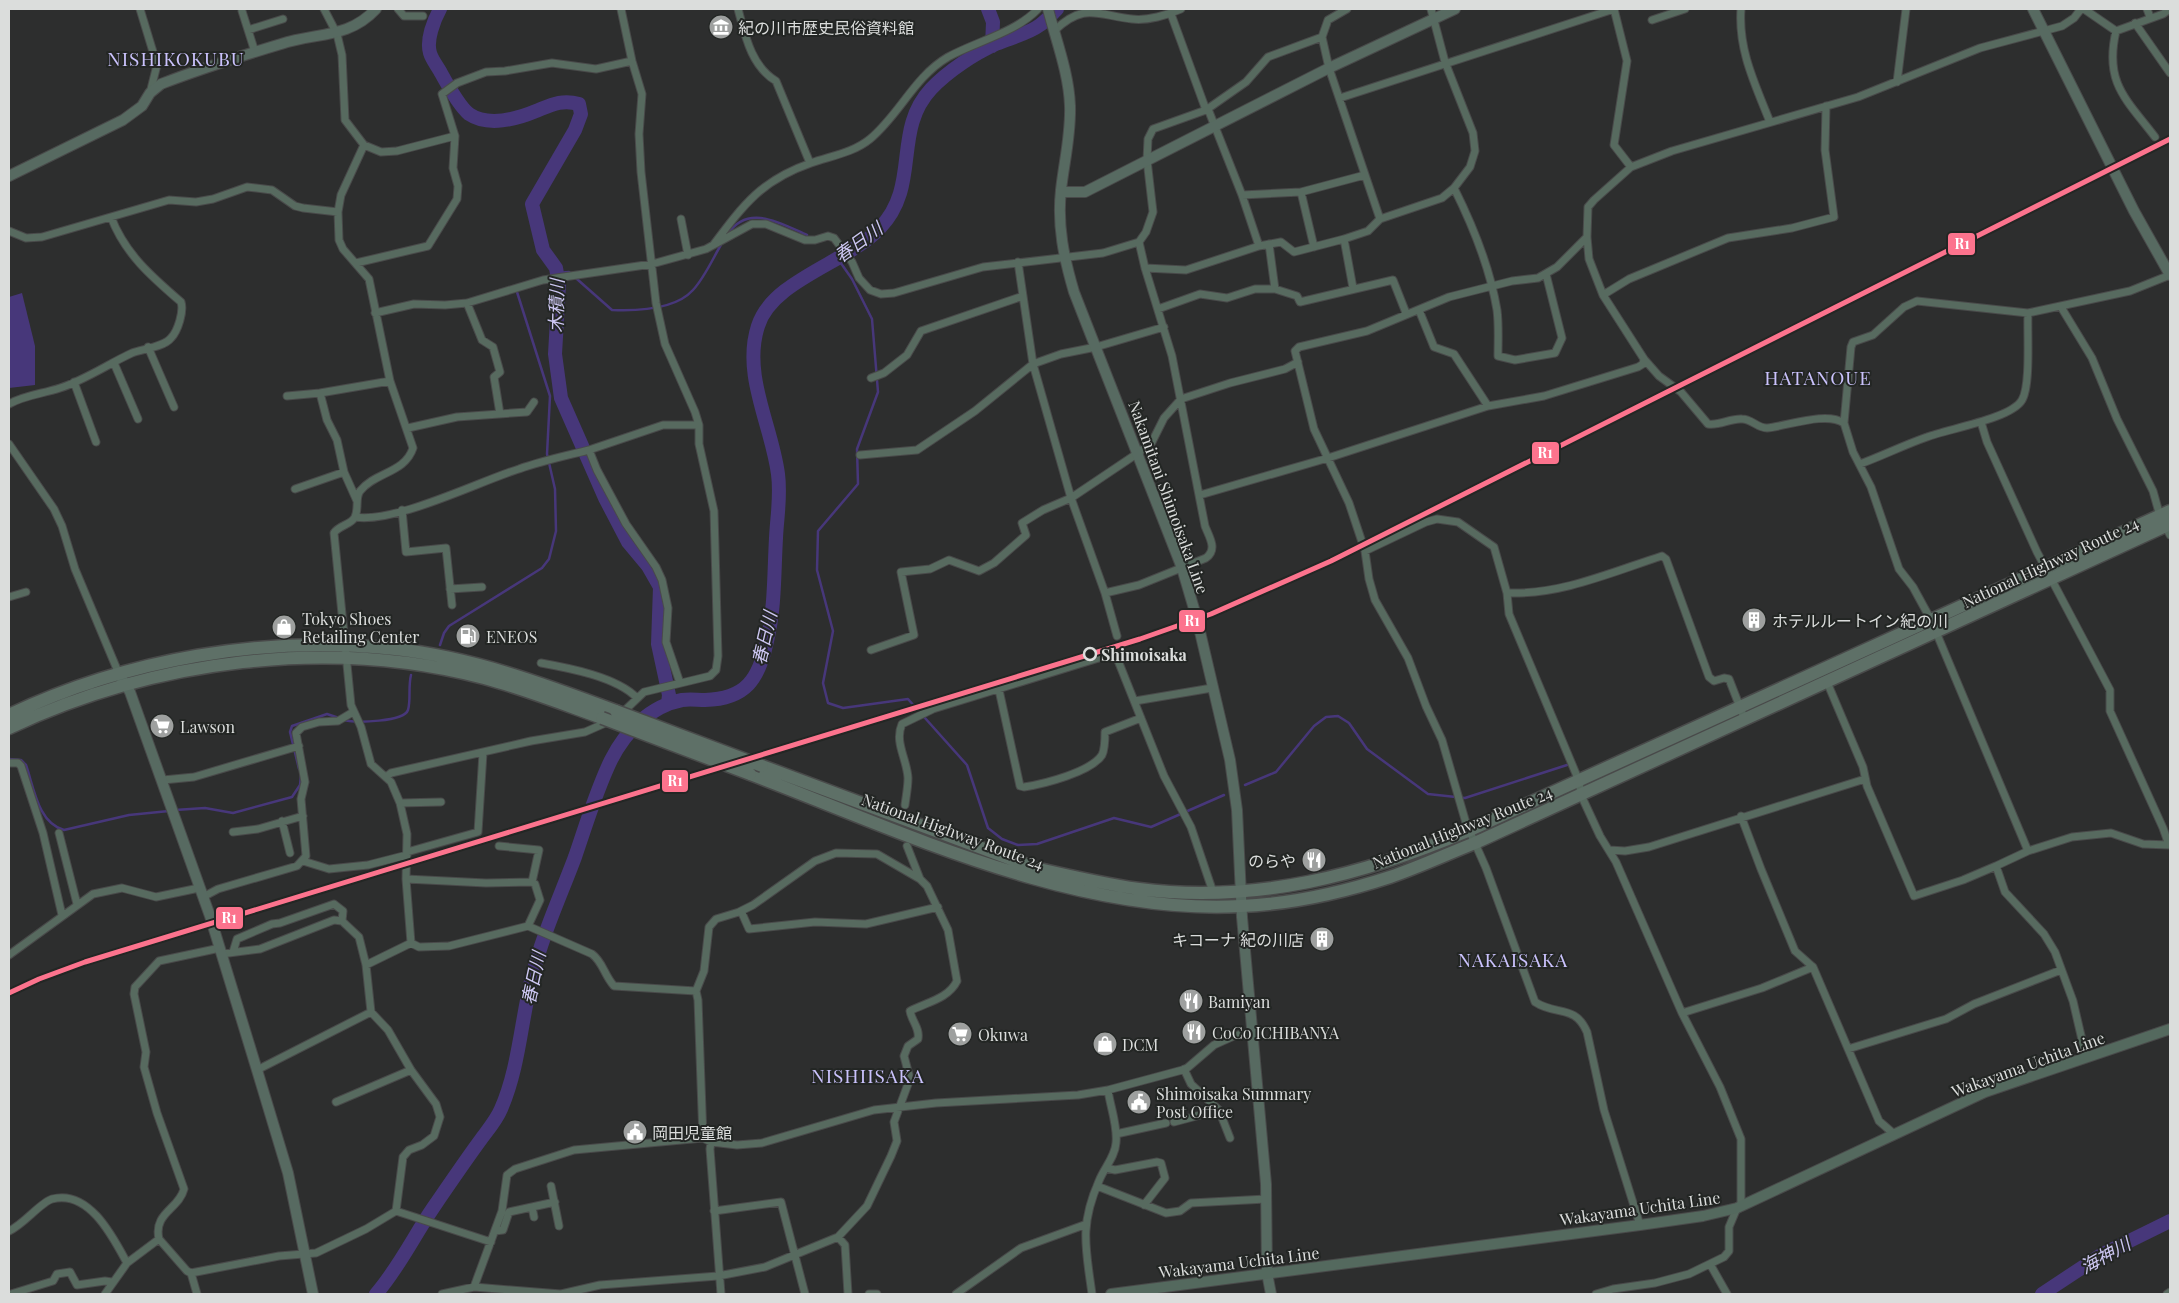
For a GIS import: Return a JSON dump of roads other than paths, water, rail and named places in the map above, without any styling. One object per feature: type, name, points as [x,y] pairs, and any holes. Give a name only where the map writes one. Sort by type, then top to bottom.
[{"type":"highway","name":"National Highway Route 24","points":[[9,714],[67,691],[123,679],[241,663],[395,649],[460,660],[538,682],[1035,868],[1140,889],[1213,892],[1242,891],[1330,879],[1380,865],[1470,830],[1931,620],[2048,574],[2167,523]]},
{"type":"highway","name":"National Highway Route 24","points":[[347,653],[483,678],[602,718],[988,865],[1072,889],[1180,905],[1242,906],[1294,899],[1354,887],[1390,877],[1475,843],[1936,633],[2048,574]]},
{"type":"highway","name":"National Highway Route 24","points":[[9,728],[123,679]]},
{"type":"main road","name":"Wakayama Uchita Line","points":[[1111,1294],[1640,1225],[1703,1216],[1739,1207],[1985,1092],[2170,1029]]},
{"type":"street","points":[[9,176],[124,120],[142,106],[150,93],[157,65],[140,9]]},
{"type":"street","points":[[324,9],[337,34],[342,55],[345,120],[364,145],[381,152],[397,151],[455,136]]},
{"type":"street","points":[[150,93],[161,84],[255,52],[310,36],[337,34],[354,26],[376,9]]},
{"type":"street","points":[[398,9],[404,16],[423,16]]},
{"type":"street","points":[[386,777],[392,773],[541,738],[585,732],[623,713],[637,698],[650,690],[710,676],[716,670],[718,656],[714,511],[699,444],[699,425],[696,412],[665,344],[657,306],[641,172],[642,94],[632,61],[621,9]]},
{"type":"street","points":[[738,9],[747,43],[764,74],[776,81],[810,163]]},
{"type":"street","points":[[375,313],[414,304],[445,305],[467,303],[525,284],[652,264],[706,249],[713,244],[747,201],[761,188],[810,163],[844,152],[869,140],[904,104],[913,88],[923,77],[947,58],[1026,20],[1038,9]]},
{"type":"street","name":"Nakamitani Shimoisaka Line","points":[[1048,9],[1070,104],[1070,133],[1061,192],[1060,230],[1063,256],[1074,292],[1182,568],[1197,619],[1234,785],[1266,1199],[1268,1273],[1271,1294]]},
{"type":"street","points":[[1054,30],[1077,14],[1099,11],[1133,20],[1171,14],[1181,9]]},
{"type":"street","points":[[1061,192],[1085,192],[1433,13],[1455,9]]},
{"type":"street","points":[[1340,98],[1445,62],[1614,9],[1627,61],[1614,146],[1631,167]]},
{"type":"street","points":[[1652,20],[1685,9]]},
{"type":"street","points":[[1741,9],[1741,43],[1746,63],[1770,122]]},
{"type":"street","points":[[1897,82],[1906,9]]},
{"type":"street","points":[[2028,851],[1931,620],[1913,587],[1899,569],[1871,487],[1853,452],[1844,423],[1851,347],[1858,340],[1873,335],[1904,306],[1917,301],[2028,313],[2130,291],[2170,275],[2134,211],[2033,9]]},
{"type":"street","points":[[1844,423],[1830,419],[1819,419],[1765,428],[1747,419],[1740,418],[1716,425],[1708,424],[1681,392],[1659,376],[1644,359],[1603,295],[1589,258],[1587,237],[1588,208],[1594,200],[1631,167],[1672,151],[1826,106],[1897,82],[1980,48],[2062,26],[2083,9],[2116,31]]},
{"type":"street","points":[[2147,9],[2150,17]]},
{"type":"street","points":[[2116,31],[2150,17],[2163,14],[2170,9]]},
{"type":"street","points":[[1343,10],[1328,20],[1322,37],[1329,68],[1380,219]]},
{"type":"street","points":[[242,11],[255,52]]},
{"type":"street","points":[[1145,268],[1186,270],[1259,246],[1281,242],[1294,252],[1314,247],[1368,232],[1380,219],[1442,198],[1454,188],[1470,167],[1475,150],[1475,141],[1445,62],[1433,13]]},
{"type":"street","points":[[1171,14],[1207,110],[1242,195],[1259,246]]},
{"type":"street","points":[[248,30],[283,19]]},
{"type":"street","points":[[2135,23],[2170,72]]},
{"type":"street","points":[[2116,31],[2111,64],[2115,80],[2155,137]]},
{"type":"street","points":[[713,244],[727,240],[752,224],[766,224],[805,240],[815,240],[828,236],[834,238],[852,262],[859,278],[870,290],[881,294],[894,293],[983,267],[1063,256],[1103,253],[1139,242],[1146,232],[1153,212],[1147,160],[1148,139],[1153,129],[1207,110],[1246,82],[1268,57],[1322,37]]},
{"type":"street","points":[[356,263],[428,246],[457,199],[458,186],[453,168],[455,136],[443,100],[442,94],[445,91],[456,83],[486,72],[505,71],[552,63],[596,69],[632,61]]},
{"type":"street","points":[[1603,295],[1644,272],[1728,238],[1792,228],[1834,217],[1825,150],[1826,106]]},
{"type":"street","points":[[364,145],[349,174],[338,212],[339,240],[343,250],[369,279],[390,381],[408,428],[413,448],[411,455],[403,464],[367,484],[358,492],[356,516],[352,521],[337,528],[334,533],[354,715],[361,727],[371,764],[391,782],[400,803],[407,834],[406,879],[411,943]]},
{"type":"street","points":[[1242,195],[1301,192],[1365,175]]},
{"type":"street","points":[[9,231],[26,238],[42,237],[169,200],[196,202],[213,199],[246,188],[272,190],[295,206],[338,212]]},
{"type":"street","points":[[1454,188],[1470,220],[1491,286],[1497,312],[1498,356],[1515,360],[1555,353],[1562,338],[1546,274]]},
{"type":"street","points":[[1301,192],[1314,247]]},
{"type":"street","points":[[9,404],[74,382],[148,347],[166,342],[172,338],[182,307],[181,302],[146,272],[127,249],[118,235],[111,217]]},
{"type":"street","points":[[681,219],[688,254]]},
{"type":"street","points":[[1587,237],[1557,267],[1538,278],[1491,286],[1449,297],[1419,310],[1406,313],[1367,331],[1300,347],[1294,351],[1314,429],[1349,503],[1366,551],[1369,579],[1375,600],[1408,658],[1426,706],[1442,740],[1470,830],[1535,1002],[1540,1006],[1574,1014],[1582,1021],[1587,1032],[1604,1110],[1640,1225]]},
{"type":"street","points":[[1344,239],[1353,288]]},
{"type":"street","points":[[1105,593],[1139,585],[1182,568],[1206,558],[1212,554],[1214,548],[1205,526],[1181,400],[1164,327],[1145,268],[1139,242]]},
{"type":"street","points":[[1270,244],[1275,289]]},
{"type":"street","points":[[1018,262],[1033,364],[1071,498],[1105,593],[1117,636]]},
{"type":"street","points":[[1158,309],[1200,294],[1227,298],[1255,288],[1275,289],[1297,296],[1300,302],[1393,280],[1406,313]]},
{"type":"street","points":[[871,378],[884,373],[907,355],[921,331],[1023,296]]},
{"type":"street","points":[[467,303],[482,340],[493,347],[500,372],[494,378],[500,414]]},
{"type":"street","points":[[2061,307],[2092,358],[2117,420],[2167,523]]},
{"type":"street","points":[[1419,310],[1434,347],[1454,354],[1488,406]]},
{"type":"street","points":[[1860,464],[1928,437],[1981,422],[2010,410],[2022,401],[2026,387],[2028,313]]},
{"type":"street","points":[[860,455],[917,450],[975,411],[1033,364],[1061,354],[1096,347],[1164,327]]},
{"type":"street","points":[[148,347],[174,407]]},
{"type":"street","points":[[1200,495],[1328,458],[1488,406],[1544,396],[1638,367],[1643,364],[1644,359]]},
{"type":"street","points":[[871,650],[914,635],[901,572],[930,569],[950,560],[979,571],[994,563],[1026,535],[1022,523],[1043,510],[1071,498],[1152,442],[1164,418],[1181,400],[1230,383],[1285,369],[1298,362]]},
{"type":"street","points":[[114,363],[138,419]]},
{"type":"street","points":[[287,396],[320,393],[390,381]]},
{"type":"street","points":[[74,382],[96,442]]},
{"type":"street","points":[[320,393],[328,420],[338,440],[344,472],[358,501]]},
{"type":"street","points":[[408,428],[457,417],[526,412],[534,402]]},
{"type":"street","points":[[1827,682],[1914,896],[1963,880],[2028,851],[2072,837],[2111,833],[2143,844],[2169,845],[2110,711],[2110,690],[2048,574],[1987,442],[1981,422]]},
{"type":"street","points":[[356,516],[363,518],[402,510],[458,492],[518,469],[588,450],[663,425],[699,425]]},
{"type":"street","points":[[9,444],[18,460],[45,493],[62,526],[75,569],[123,679],[163,780],[258,1070],[288,1173],[313,1294]]},
{"type":"street","points":[[588,450],[626,524],[656,567],[662,580],[668,608],[666,642],[680,683]]},
{"type":"street","points":[[295,489],[344,472]]},
{"type":"street","points":[[402,510],[406,552],[446,548],[452,605]]},
{"type":"street","points":[[1366,551],[1426,522],[1437,519],[1458,522],[1494,547],[1507,593],[1509,614],[1579,781],[1581,795],[1600,836],[1610,850],[1668,977],[1682,1013],[1720,1086],[1741,1140],[1739,1207],[1729,1227],[1729,1251],[1724,1257],[1689,1274],[1655,1284],[1613,1289],[1596,1294]]},
{"type":"street","points":[[1507,593],[1526,594],[1554,590],[1662,556],[1666,559],[1709,677],[1714,681],[1724,678],[1729,679],[1745,720]]},
{"type":"street","points":[[450,589],[482,587]]},
{"type":"street","points":[[9,597],[26,592]]},
{"type":"street","points":[[905,806],[908,777],[901,750],[899,731],[902,724],[933,709],[1115,653],[1164,776],[1186,816],[1213,892]]},
{"type":"street","points":[[541,663],[604,680],[628,689],[637,698]]},
{"type":"street","points":[[1135,701],[1212,688]]},
{"type":"street","points":[[999,690],[1020,786],[1024,787],[1053,782],[1098,760],[1103,753],[1105,732],[1141,718]]},
{"type":"street","points":[[9,955],[93,894],[122,888],[156,897],[201,892],[218,889],[297,866],[306,856],[302,799],[305,782],[295,747],[296,733],[302,727],[327,721],[338,721],[354,715]]},
{"type":"street","points":[[163,780],[202,774],[295,747]]},
{"type":"street","points":[[303,861],[329,868],[368,865],[478,832],[483,753]]},
{"type":"street","points":[[9,763],[18,763],[21,766],[43,833],[62,915]]},
{"type":"street","points":[[1610,850],[1626,851],[1648,847],[1865,779]]},
{"type":"street","points":[[400,803],[441,802]]},
{"type":"street","points":[[233,832],[258,828],[303,816]]},
{"type":"street","points":[[1742,816],[1761,870],[1796,952],[1813,966],[1879,1121],[1894,1134]]},
{"type":"street","points":[[282,822],[290,853]]},
{"type":"street","points":[[58,833],[77,904]]},
{"type":"street","points":[[499,846],[539,850],[532,882]]},
{"type":"street","points":[[907,846],[920,879]]},
{"type":"street","points":[[442,1294],[474,1287],[561,1294],[600,1285],[669,1278],[718,1276],[765,1267],[838,1237],[867,1206],[891,1156],[896,1141],[894,1122],[909,1076],[904,1056],[908,1046],[918,1039],[920,1032],[911,1018],[910,1011],[943,997],[953,989],[957,981],[948,930],[927,886],[920,879],[877,854],[836,852],[815,861],[774,892],[741,911],[716,919],[709,927],[704,971],[696,991],[699,1006],[703,1138]]},
{"type":"street","points":[[1996,866],[2005,892],[2044,934],[2055,952],[2073,1001],[2086,1057]]},
{"type":"street","points":[[406,879],[486,883],[532,882]]},
{"type":"street","points":[[530,926],[540,900],[535,884],[532,882]]},
{"type":"street","points":[[233,952],[237,939],[272,924],[280,923],[334,904],[343,910],[342,921]]},
{"type":"street","points":[[741,911],[749,929],[815,922],[866,924],[938,907]]},
{"type":"street","points":[[197,1294],[191,1273],[160,1239],[161,1218],[182,1196],[184,1189],[157,1113],[144,1067],[146,1052],[134,994],[135,987],[159,961],[220,951],[233,952],[260,949],[334,920],[342,921],[358,937],[366,965],[371,1012],[388,1030],[411,1070],[436,1104],[440,1117],[434,1136],[422,1145],[409,1150],[403,1157],[396,1211]]},
{"type":"street","points":[[411,943],[419,947],[449,946],[530,926],[600,960],[609,980],[614,986],[696,991]]},
{"type":"street","points":[[366,965],[411,943]]},
{"type":"street","points":[[1682,1013],[1762,988],[1813,966]]},
{"type":"street","points":[[1848,1050],[1946,1019],[1974,1004],[2061,970]]},
{"type":"street","points":[[258,1070],[371,1012]]},
{"type":"street","points":[[474,1287],[502,1211],[507,1175],[515,1169],[574,1150],[703,1138],[712,1142],[736,1144],[762,1143],[849,1116],[900,1107],[1078,1095],[1108,1090],[1184,1069],[1214,1045],[1234,1036],[1252,1032]]},
{"type":"street","points":[[1184,1069],[1191,1084],[1219,1110],[1230,1138]]},
{"type":"street","points":[[336,1102],[411,1070]]},
{"type":"street","points":[[1092,1294],[1084,1225],[1097,1186],[1114,1154],[1116,1144],[1108,1090]]},
{"type":"street","points":[[1116,1134],[1170,1123],[1219,1110]]},
{"type":"street","points":[[712,1142],[710,1149],[718,1276],[721,1294]]},
{"type":"street","points":[[1106,1168],[1115,1170],[1157,1162],[1161,1163],[1164,1178],[1144,1205]]},
{"type":"street","points":[[551,1186],[559,1226]]},
{"type":"street","points":[[1097,1186],[1166,1213],[1180,1211],[1191,1203],[1266,1199]]},
{"type":"street","points":[[9,1231],[25,1221],[50,1199],[72,1198],[102,1220],[127,1263]]},
{"type":"street","points":[[495,1231],[503,1230],[509,1212],[555,1202]]},
{"type":"street","points":[[714,1210],[781,1202],[793,1256],[799,1269],[805,1294]]},
{"type":"street","points":[[532,1207],[534,1217]]},
{"type":"street","points":[[191,1273],[279,1256],[316,1253],[396,1211],[442,1224],[491,1242]]},
{"type":"street","points":[[956,1294],[1021,1248],[1084,1225]]},
{"type":"street","points":[[838,1237],[845,1245],[848,1294]]},
{"type":"street","points":[[105,1294],[127,1263],[160,1239]]},
{"type":"street","points":[[1710,1264],[1726,1294]]},
{"type":"street","points":[[11,1294],[53,1281],[57,1274],[70,1272],[77,1285],[105,1281],[112,1282]]},
{"type":"street","points":[[2166,1294],[2170,1292]]},
{"type":"street","points":[[869,1294],[877,1294]]},
{"type":"waterway","name":"木積川","points":[[440,9],[430,36],[430,53],[453,95],[469,114],[477,118],[494,121],[520,117],[557,103],[579,104],[581,114],[575,130],[532,204],[543,250],[556,268],[559,285],[555,354],[561,398],[605,498],[628,542],[648,566],[660,587],[658,644],[669,695],[668,703]]},
{"type":"waterway","points":[[988,9],[993,22],[992,46]]},
{"type":"waterway","name":"春日川","points":[[376,1294],[392,1274],[433,1208],[494,1122],[501,1109],[512,1077],[528,994],[541,947],[601,784],[617,750],[631,730],[659,708],[682,700],[719,699],[731,696],[741,691],[748,684],[760,666],[772,616],[779,490],[775,456],[760,400],[754,363],[754,344],[758,326],[766,310],[779,296],[795,284],[850,251],[880,228],[892,211],[900,194],[912,122],[919,105],[931,89],[953,69],[970,58],[996,44],[1035,28],[1057,9]]},
{"type":"waterway","points":[[728,234],[736,225],[745,220],[755,218],[776,222],[807,235]]},
{"type":"waterway","points":[[557,273],[569,272],[612,310],[655,308],[676,302],[693,290],[722,243]]},
{"type":"waterway","points":[[838,259],[852,279],[872,319],[878,392],[857,449],[858,484],[818,531],[817,570],[833,631],[823,683],[828,703],[843,708],[908,699],[967,765],[988,828],[1002,839],[1018,845],[1037,844],[1114,818],[1151,827],[1224,795]]},
{"type":"waterway","points":[[440,645],[444,633],[449,626],[542,568],[549,559],[556,531],[555,489],[547,454],[550,396],[517,292]]},
{"type":"waterway","points":[[344,720],[379,721],[405,714],[409,706],[411,675]]},
{"type":"waterway","points":[[299,769],[290,732],[292,726],[327,714],[339,718]]},
{"type":"waterway","points":[[1245,785],[1276,772],[1314,726],[1326,717],[1338,716],[1349,723],[1367,749],[1428,794],[1465,798],[1567,765]]},
{"type":"waterway","points":[[9,759],[21,760],[26,765],[38,804],[48,820],[64,830],[129,815],[169,811]]},
{"type":"waterway","points":[[175,810],[205,808],[233,813],[292,797],[300,785],[301,775]]},
{"type":"waterway","name":"海神川","points":[[2042,1294],[2101,1255],[2170,1221]]},
{"type":"place","name":"紀の川市歴史民俗資料館","points":[[721,27]]},
{"type":"place","name":"ホテルルートイン紀の川","points":[[1754,620]]},
{"type":"place","name":"Tokyo Shoes Retailing Center","points":[[284,627]]},
{"type":"place","name":"ENEOS","points":[[468,636]]},
{"type":"place","name":"Shimoisaka","points":[[1090,654]]},
{"type":"place","name":"Lawson","points":[[162,726]]},
{"type":"place","name":"のらや","points":[[1314,860]]},
{"type":"place","name":"キコーナ 紀の川店","points":[[1322,939]]},
{"type":"place","name":"Bamiyan","points":[[1191,1001]]},
{"type":"place","name":"CoCo ICHIBANYA","points":[[1194,1032]]},
{"type":"place","name":"Okuwa","points":[[960,1034]]},
{"type":"place","name":"DCM","points":[[1105,1044]]},
{"type":"place","name":"Shimoisaka Summary Post Office","points":[[1139,1102]]},
{"type":"place","name":"岡田児童館","points":[[635,1132]]},
{"type":"district","name":"NISHIKOKUBU","points":[[176,58]]},
{"type":"district","name":"HATANOUE","points":[[1818,377]]},
{"type":"district","name":"NAKAISAKA","points":[[1513,959]]},
{"type":"district","name":"NISHIISAKA","points":[[868,1075]]}]
